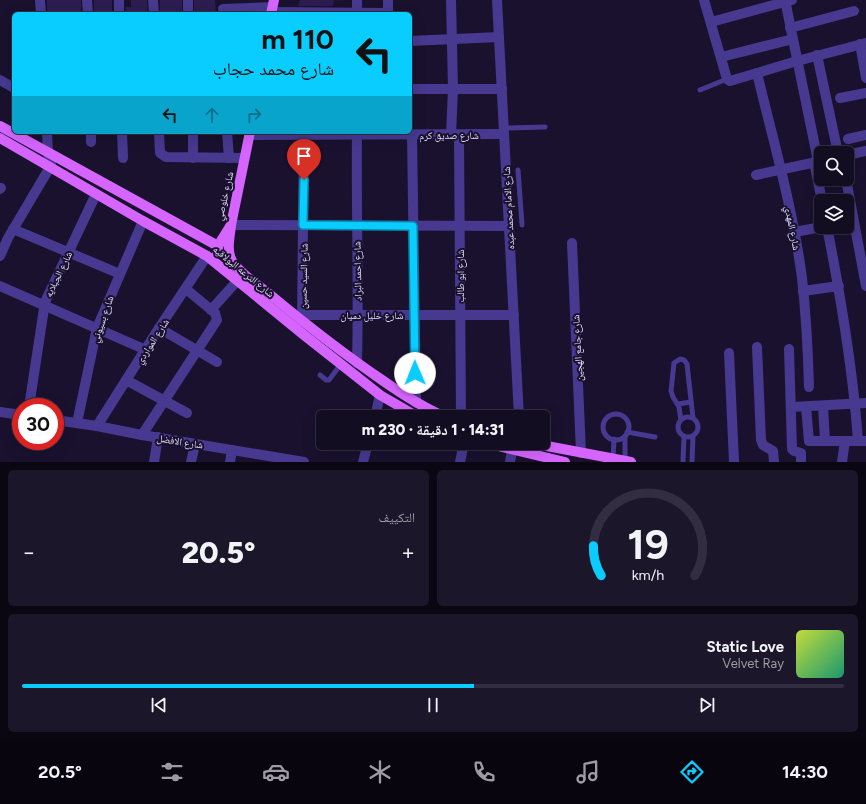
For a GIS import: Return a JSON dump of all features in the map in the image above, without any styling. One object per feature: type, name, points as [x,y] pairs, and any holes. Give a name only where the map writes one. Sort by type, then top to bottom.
[{"type":"main road","name":"شارع الترعه البولاقيه","points":[[0,126],[12,133]]},
{"type":"main road","name":"شارع الترعه البولاقيه","points":[[14,134],[218,246]]},
{"type":"main road","name":"شارع خلوصي","points":[[211,259],[231,225],[250,134]]},
{"type":"main road","name":"شارع الترعه البولاقيه","points":[[0,138],[211,259],[236,281],[305,325],[341,364],[380,395],[406,410]]},
{"type":"main road","name":"شارع الترعه البولاقيه","points":[[231,225],[228,250],[229,256],[233,263],[305,325],[356,363],[416,403],[430,410]]},
{"type":"main road","points":[[550,447],[628,461]]},
{"type":"main road","points":[[512,450],[562,462]]},
{"type":"street","points":[[40,0],[41,12]]},
{"type":"street","points":[[87,0],[88,12]]},
{"type":"street","points":[[119,0],[119,12]]},
{"type":"street","points":[[153,0],[154,12]]},
{"type":"street","points":[[188,0],[188,12]]},
{"type":"street","points":[[357,0],[357,12]]},
{"type":"street","points":[[388,0],[388,12]]},
{"type":"street","name":"شارع ابو طالب","points":[[451,0],[453,89],[460,226],[461,410]]},
{"type":"street","name":"شارع الامام محمد عبده","points":[[497,0],[504,131],[515,212],[509,226],[519,410]]},
{"type":"street","points":[[704,0],[727,79],[732,81],[797,60],[863,44],[866,78]]},
{"type":"street","points":[[711,22],[787,1],[790,28],[815,146]]},
{"type":"street","points":[[223,8],[272,8],[318,12]]},
{"type":"street","points":[[790,28],[854,11]]},
{"type":"street","points":[[412,41],[499,37]]},
{"type":"street","points":[[721,57],[793,39]]},
{"type":"street","points":[[817,55],[836,146]]},
{"type":"street","name":"شارع المهدي","points":[[757,72],[794,232],[807,332],[809,387]]},
{"type":"street","points":[[0,80],[12,87]]},
{"type":"street","points":[[412,89],[502,89]]},
{"type":"street","points":[[840,98],[866,93]]},
{"type":"street","name":"شارع صديق كرم","points":[[402,134],[455,135],[504,131]]},
{"type":"street","points":[[1,252],[50,167],[47,134]]},
{"type":"street","points":[[91,134],[91,142]]},
{"type":"street","points":[[122,134],[123,158]]},
{"type":"street","points":[[159,134],[160,153],[166,157],[244,158]]},
{"type":"street","points":[[192,134],[193,158]]},
{"type":"street","points":[[227,134],[229,158]]},
{"type":"street","name":"شارع صديق كرم","points":[[250,134],[330,134]]},
{"type":"street","name":"شارع احمد البراد","points":[[356,363],[358,315],[356,225],[357,134]]},
{"type":"street","name":"شارع السيد حسين","points":[[304,135],[303,225],[305,325]]},
{"type":"street","points":[[412,135],[416,403]]},
{"type":"street","points":[[848,139],[866,135]]},
{"type":"street","points":[[854,154],[866,151]]},
{"type":"street","points":[[756,175],[814,162]]},
{"type":"street","points":[[847,186],[864,267],[866,286]]},
{"type":"street","name":"شارع الجبلايه","points":[[30,398],[44,305],[96,194]]},
{"type":"street","name":"شارع بسيوني","points":[[77,423],[97,328],[143,221]]},
{"type":"street","points":[[231,225],[509,226]]},
{"type":"street","points":[[794,232],[814,228]]},
{"type":"street","points":[[13,229],[120,274]]},
{"type":"street","points":[[806,407],[809,441],[862,442],[855,404],[839,286],[828,234]]},
{"type":"street","name":"شارع جامع الهجين","points":[[572,244],[581,453]]},
{"type":"street","name":"شارع المواردي","points":[[97,426],[159,328],[186,289],[211,259]]},
{"type":"street","points":[[211,310],[236,281]]},
{"type":"street","points":[[0,286],[146,350]]},
{"type":"street","points":[[803,292],[839,286]]},
{"type":"street","points":[[142,435],[217,320],[216,315],[211,310],[186,289]]},
{"type":"street","name":"شارع خليل دميان","points":[[305,325],[358,315],[514,314]]},
{"type":"street","points":[[159,328],[217,362]]},
{"type":"street","points":[[757,347],[761,440],[763,445],[773,451],[774,462]]},
{"type":"street","points":[[789,349],[792,449],[801,453],[800,462]]},
{"type":"street","points":[[729,353],[734,462]]},
{"type":"street","points":[[126,380],[187,413]]},
{"type":"street","points":[[376,410],[380,395]]},
{"type":"street","points":[[790,407],[866,403]]},
{"type":"street","points":[[823,406],[825,441]]},
{"type":"street","points":[[0,412],[12,414]]},
{"type":"street","name":"شارع الافضل","points":[[64,421],[232,450],[274,460],[304,462]]},
{"type":"street","points":[[154,462],[158,437]]},
{"type":"street","points":[[842,462],[845,441]]},
{"type":"street","points":[[191,462],[195,444]]},
{"type":"street","points":[[230,462],[232,450]]},
{"type":"street","points":[[363,462],[366,450]]},
{"type":"street","points":[[460,462],[463,450]]},
{"type":"street","points":[[510,462],[512,450]]},
{"type":"lane","points":[[700,90],[727,79]]},
{"type":"lane","points":[[504,131],[545,127]]},
{"type":"lane","points":[[518,170],[515,212],[522,225]]},
{"type":"lane","points":[[681,420],[678,404],[673,397],[671,387],[674,363],[680,358],[687,364],[693,418],[697,422],[698,428],[693,436],[692,462]]},
{"type":"lane","points":[[320,375],[326,380],[329,380],[341,364]]},
{"type":"lane","points":[[678,404],[691,402]]},
{"type":"lane","points":[[628,461],[626,434],[629,425],[625,418],[618,414],[610,415],[605,421],[604,429],[607,436],[614,439],[622,438],[626,434],[655,437]]},
{"type":"lane","points":[[683,462],[684,436],[678,429],[678,425],[681,420],[686,417],[693,418]]},
{"type":"lane","points":[[684,436],[693,436]]},
{"type":"lane","points":[[614,439],[614,459]]},
{"type":"building","points":[[47,0],[81,0],[81,12],[47,12]]},
{"type":"building","points":[[94,0],[112,0],[112,12],[94,12]]},
{"type":"building","points":[[131,0],[147,0],[147,12],[126,12],[126,7],[131,7]]},
{"type":"building","points":[[160,0],[182,0],[182,12],[160,12]]},
{"type":"building","points":[[194,0],[215,0],[216,12],[194,12]]},
{"type":"building","points":[[300,0],[334,0],[333,6],[298,6]]},
{"type":"route","points":[[304,180],[303,225],[413,226],[415,373]]}]
